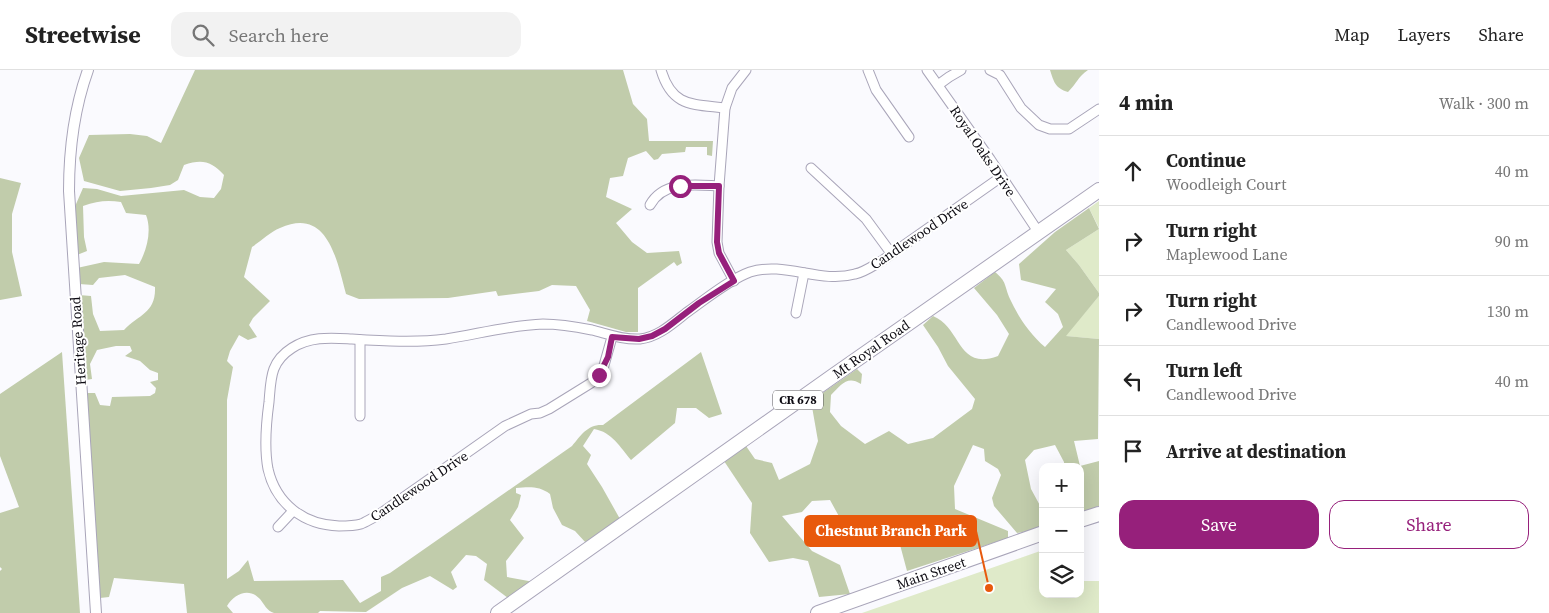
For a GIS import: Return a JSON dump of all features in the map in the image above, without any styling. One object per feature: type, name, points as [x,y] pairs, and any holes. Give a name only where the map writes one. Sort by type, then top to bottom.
[{"type":"main road","name":"Mt Royal Road","points":[[498,613],[1099,190]]},
{"type":"main road","points":[[1084,519],[1099,514]]},
{"type":"main road","name":"Main Street","points":[[818,613],[1039,534]]},
{"type":"street","name":"Heritage Road","points":[[88,70],[78,102],[73,130],[68,191],[96,613]]},
{"type":"street","points":[[661,70],[666,84],[676,98],[691,104],[725,108]]},
{"type":"street","points":[[734,281],[719,253],[717,242],[719,186],[725,108],[732,88],[746,70]]},
{"type":"street","points":[[868,70],[876,90],[909,137]]},
{"type":"street","name":"Royal Oaks Drive","points":[[927,70],[990,159],[1039,233]]},
{"type":"street","points":[[938,85],[961,70]]},
{"type":"street","points":[[990,70],[1000,75],[1021,108],[1039,125],[1056,129],[1069,129],[1099,109]]},
{"type":"street","points":[[810,168],[866,219],[891,253]]},
{"type":"street","name":"Candlewood Drive","points":[[612,337],[603,369],[591,383],[540,413],[531,414],[505,426],[377,516],[360,524],[332,526],[304,518],[293,511],[281,498],[272,482],[268,469],[266,445],[273,370],[278,358],[305,341],[322,338],[402,341],[444,339],[544,324],[591,330],[612,337],[639,339],[652,336],[746,273],[766,268],[830,277],[856,274],[874,265],[1001,177]]},
{"type":"street","points":[[650,205],[654,197],[670,187],[690,185],[719,186]]},
{"type":"street","points":[[796,313],[804,273]]},
{"type":"street","points":[[360,340],[360,416]]},
{"type":"street","points":[[278,527],[293,511]]},
{"type":"green space","points":[[195,70],[623,70],[633,104],[647,119],[649,141],[713,141],[712,156],[707,155],[707,147],[686,147],[685,152],[662,154],[658,159],[654,160],[646,151],[628,158],[623,176],[610,178],[606,197],[632,209],[616,223],[632,242],[647,253],[679,251],[682,263],[677,266],[674,262],[638,288],[638,332],[626,332],[587,321],[590,310],[576,286],[552,285],[539,291],[498,296],[496,291],[448,298],[359,299],[346,294],[339,267],[328,240],[320,231],[309,224],[296,223],[280,228],[252,247],[244,277],[270,301],[253,318],[249,325],[257,337],[248,340],[239,335],[227,361],[233,367],[227,400],[227,579],[239,571],[248,560],[254,581],[343,580],[360,603],[381,591],[381,577],[390,573],[572,446],[589,428],[603,425],[701,352],[722,414],[709,418],[696,408],[677,408],[675,423],[631,460],[611,437],[594,429],[583,446],[591,455],[587,464],[620,519],[586,543],[575,531],[562,525],[553,508],[550,494],[538,488],[516,488],[516,493],[521,495],[518,507],[510,520],[524,538],[506,561],[507,577],[534,582],[508,598],[484,580],[487,564],[476,556],[466,555],[451,572],[457,587],[453,590],[430,576],[402,588],[366,612],[274,613],[256,595],[247,593],[238,595],[227,606],[233,613],[187,613],[184,584],[114,578],[109,597],[100,598],[86,393],[95,393],[100,405],[110,406],[112,397],[150,396],[155,393],[156,388],[150,382],[158,380],[158,373],[150,370],[140,361],[125,356],[132,351],[130,346],[116,346],[97,350],[90,364],[92,379],[85,380],[79,295],[91,296],[93,314],[100,331],[124,330],[150,308],[155,296],[155,287],[125,275],[99,278],[93,285],[79,284],[77,268],[104,262],[139,264],[146,246],[149,227],[146,215],[126,213],[121,202],[102,201],[83,206],[84,237],[87,251],[77,255],[73,211],[83,188],[97,189],[121,196],[184,190],[200,197],[214,198],[221,189],[224,175],[206,162],[196,162],[184,165],[178,180],[170,185],[120,191],[84,181],[79,158],[89,135],[130,134],[147,136],[161,143]]},
{"type":"green space","points":[[1050,70],[1088,70],[1068,92],[1060,89]]},
{"type":"green space","points":[[0,178],[21,183],[12,214],[12,252],[22,296],[0,300]]},
{"type":"green space","points":[[1099,201],[1099,228],[1089,208]]},
{"type":"green space","points":[[1089,208],[1099,229],[1066,250],[1099,293],[1099,296],[1066,336],[1099,339],[1098,439],[1074,441],[1079,463],[1064,463],[1055,445],[1034,450],[1025,460],[1031,489],[1039,504],[1039,528],[1017,533],[994,506],[992,498],[1001,475],[998,469],[985,461],[984,449],[973,445],[954,486],[955,509],[1008,531],[1008,538],[907,571],[895,526],[886,518],[841,520],[830,500],[812,501],[802,512],[782,516],[812,551],[840,565],[850,594],[819,597],[808,561],[793,558],[769,562],[750,533],[752,503],[724,461],[746,446],[755,459],[772,463],[779,480],[810,464],[818,441],[811,401],[857,369],[862,374],[861,384],[856,381],[844,382],[831,395],[830,412],[841,426],[865,444],[889,431],[908,444],[933,438],[972,409],[975,399],[948,366],[923,325],[933,316],[950,329],[967,353],[975,358],[985,359],[998,356],[1009,334],[997,315],[974,288],[995,272],[1003,281],[1021,319],[1034,337],[1045,347],[1063,327],[1058,314],[1045,302],[1056,289],[1021,280],[1019,264],[1055,232]]},
{"type":"green space","points":[[1099,229],[1099,293],[1066,250]]},
{"type":"green space","points":[[1099,296],[1099,339],[1065,336]]},
{"type":"green space","points":[[62,352],[80,613],[0,613],[0,571],[2,569],[0,567],[0,513],[19,507],[0,456],[0,394]]},
{"type":"green space","points":[[1099,461],[1099,506],[1084,512],[1084,465]]},
{"type":"green space","points":[[1039,551],[1039,598],[1084,598],[1084,581],[1099,581],[1099,613],[862,613]]},
{"type":"place","name":"Chestnut Branch Park","points":[[989,588]]},
{"type":"route","points":[[599,375],[608,357],[612,337],[639,339],[652,336],[734,281],[723,263],[717,242],[719,186],[680,186]]}]
